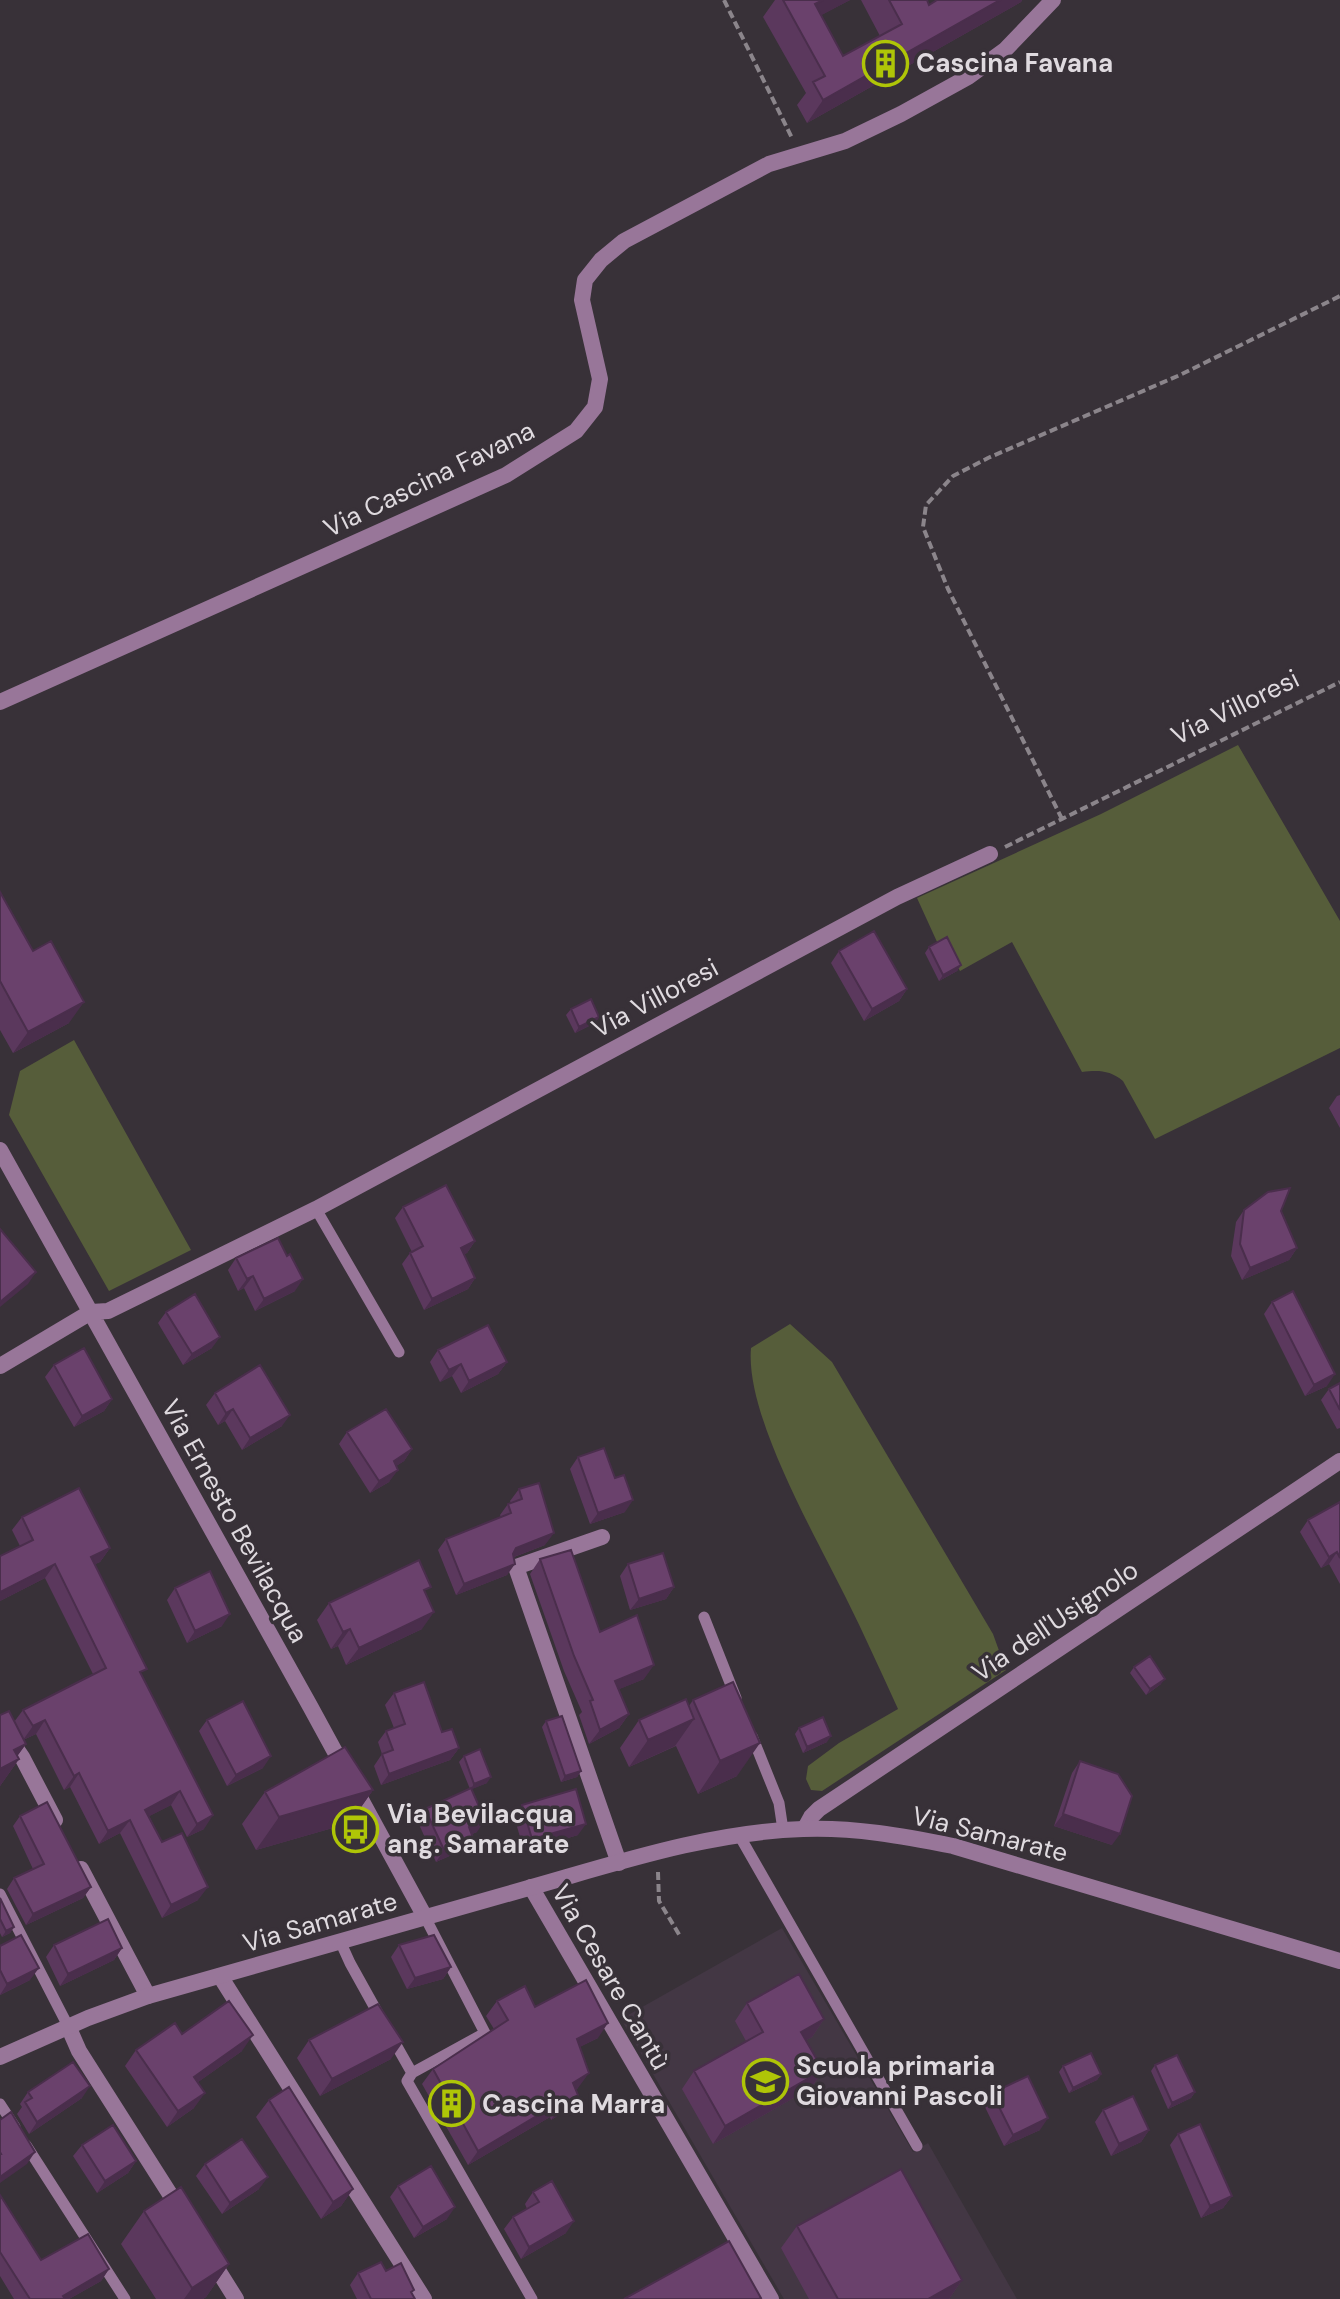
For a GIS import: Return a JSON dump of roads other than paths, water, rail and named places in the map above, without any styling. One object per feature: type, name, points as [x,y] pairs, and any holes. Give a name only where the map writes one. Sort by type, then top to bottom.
[{"type":"street","name":"Via Cascina Favana","points":[[0,702],[506,475],[548,450],[576,431],[589,417],[599,394],[600,379],[582,300],[585,280],[601,260],[624,241],[769,164],[845,141],[968,77],[1005,50],[1053,0]]},
{"type":"street","name":"Via Villoresi","points":[[0,1366],[91,1312],[108,1311],[316,1209],[897,897],[990,854]]},
{"type":"street","name":"Via Ernesto Bevilacqua","points":[[0,1150],[425,1917]]},
{"type":"street","name":"Via dell'Usignolo","points":[[805,1828],[819,1809],[1340,1461]]},
{"type":"street","points":[[602,1537],[516,1567],[619,1863]]},
{"type":"street","points":[[0,1725],[22,1757],[148,1996]]},
{"type":"street","name":"Via Samarate","points":[[0,2057],[68,2026],[148,1996],[340,1941],[619,1863],[739,1835],[805,1828],[887,1833],[953,1846],[1340,1961]]},
{"type":"street","name":"Via Cesare Cantù","points":[[531,1887],[771,2299]]},
{"type":"street","name":"Via Samarate","points":[[220,1976],[424,2299]]},
{"type":"street","points":[[68,2026],[79,2051],[187,2221]]},
{"type":"street","points":[[203,2247],[236,2299]]},
{"type":"lane","points":[[316,1209],[399,1352]]},
{"type":"lane","points":[[704,1617],[738,1703]]},
{"type":"lane","points":[[744,1717],[779,1803],[783,1830]]},
{"type":"lane","points":[[739,1835],[917,2146]]},
{"type":"lane","points":[[0,1894],[68,2026]]},
{"type":"lane","points":[[425,1917],[485,2033],[412,2073],[407,2081],[532,2299]]},
{"type":"lane","points":[[340,1941],[412,2073]]},
{"type":"lane","points":[[0,2104],[125,2299]]},
{"type":"place","name":"Cascina Favana","points":[[885,63]]},
{"type":"place","name":"Via Bevilacqua ang. Samarate","points":[[356,1829]]},
{"type":"place","name":"Scuola primaria Giovanni Pascoli","points":[[765,2081]]},
{"type":"place","name":"Cascina Marra","points":[[451,2104]]}]
